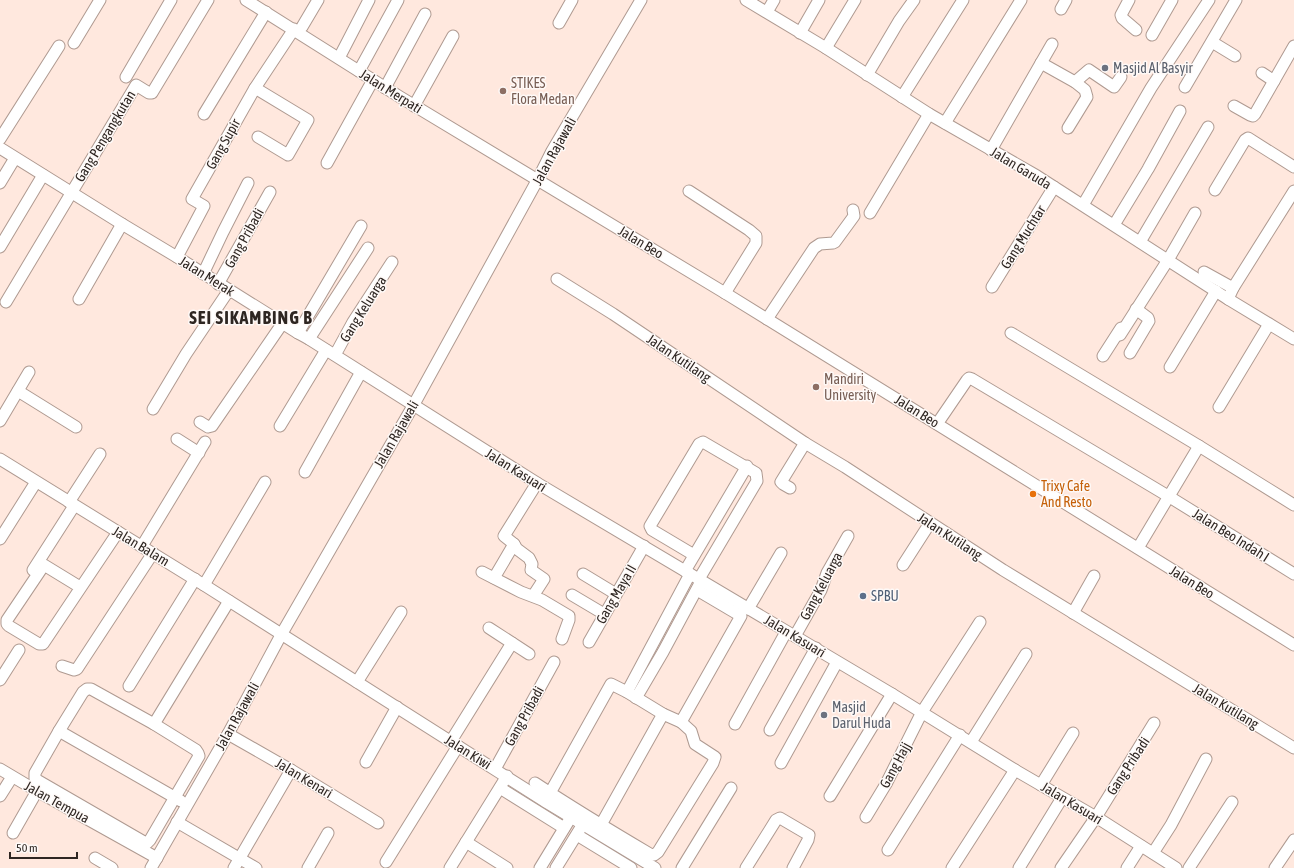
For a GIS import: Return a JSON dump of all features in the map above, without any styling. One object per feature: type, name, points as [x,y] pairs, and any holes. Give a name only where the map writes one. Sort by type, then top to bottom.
[{"type":"street","points":[[74,43],[100,0]]},
{"type":"street","points":[[126,76],[171,0]]},
{"type":"street","name":"Gang Pengangkutan","points":[[71,192],[136,85],[149,93],[152,93],[208,0]]},
{"type":"street","name":"Jalan Merpati","points":[[246,0],[298,28],[339,58],[385,88],[538,180]]},
{"type":"street","name":"Gang Supir","points":[[177,257],[204,206],[192,199],[255,88],[318,0]]},
{"type":"street","points":[[339,58],[369,0]]},
{"type":"street","points":[[359,71],[398,0]]},
{"type":"street","points":[[559,23],[572,0]]},
{"type":"street","name":"Jalan Rajawali","points":[[151,868],[176,822],[228,734],[281,635],[413,406],[538,180],[552,151],[641,0]]},
{"type":"street","name":"Jalan Garuda","points":[[746,0],[826,48],[929,114],[1054,187],[1294,339]]},
{"type":"street","points":[[767,12],[774,0]]},
{"type":"street","points":[[800,33],[819,0]]},
{"type":"street","points":[[826,48],[855,0]]},
{"type":"street","points":[[867,75],[899,21],[914,0]]},
{"type":"street","points":[[902,97],[964,0]]},
{"type":"street","points":[[945,123],[1021,0]]},
{"type":"street","points":[[1129,0],[1121,15],[1122,18],[1136,30]]},
{"type":"street","points":[[1152,35],[1172,0]]},
{"type":"street","points":[[1083,205],[1151,88],[1209,0]]},
{"type":"street","points":[[1185,87],[1236,0]]},
{"type":"street","points":[[204,114],[266,12]]},
{"type":"street","points":[[385,88],[426,14]]},
{"type":"street","points":[[414,106],[453,36]]},
{"type":"street","points":[[1212,42],[1235,56]]},
{"type":"street","points":[[990,150],[1052,44]]},
{"type":"street","points":[[0,139],[59,46]]},
{"type":"street","points":[[1234,106],[1250,115],[1254,115],[1294,46]]},
{"type":"street","points":[[1041,63],[1075,82],[1086,90],[1087,97],[1068,128]]},
{"type":"street","points":[[1075,82],[1089,70],[1114,87],[1121,77]]},
{"type":"street","points":[[1262,73],[1274,81]]},
{"type":"street","points":[[327,163],[373,80]]},
{"type":"street","points":[[255,88],[308,120],[288,155],[258,137]]},
{"type":"street","points":[[1114,225],[1180,112]]},
{"type":"street","points":[[870,213],[929,114]]},
{"type":"street","points":[[1140,242],[1208,127]]},
{"type":"street","points":[[1214,190],[1245,140],[1248,138],[1294,167]]},
{"type":"street","name":"Jalan Merak","points":[[0,148],[177,257],[282,324],[309,339],[413,406]]},
{"type":"street","points":[[0,183],[15,158]]},
{"type":"street","points":[[0,247],[43,174]]},
{"type":"street","name":"Jalan Beo","points":[[538,180],[725,292],[1294,645]]},
{"type":"street","points":[[203,274],[248,183]]},
{"type":"street","name":"Gang Muchtar","points":[[992,287],[1054,187]]},
{"type":"street","points":[[689,191],[756,236],[756,244],[725,292]]},
{"type":"street","points":[[1228,298],[1294,191]]},
{"type":"street","points":[[6,302],[71,192]]},
{"type":"street","name":"Gang Pribadi","points":[[218,284],[270,192]]},
{"type":"street","points":[[768,319],[814,248],[820,244],[835,242],[854,216],[853,210]]},
{"type":"street","points":[[1103,356],[1195,213]]},
{"type":"street","points":[[79,299],[122,224]]},
{"type":"street","points":[[298,333],[361,226]]},
{"type":"street","points":[[309,339],[368,248]]},
{"type":"street","points":[[1120,335],[1166,258]]},
{"type":"street","name":"Gang Keluarga","points":[[280,426],[353,322],[392,262]]},
{"type":"street","points":[[1204,272],[1233,288]]},
{"type":"street","name":"Jalan Kutilang","points":[[557,279],[613,314],[805,443],[845,467],[1003,570],[1294,748]]},
{"type":"street","points":[[152,409],[186,354],[229,290]]},
{"type":"street","points":[[1170,367],[1216,291]]},
{"type":"street","points":[[1130,353],[1149,321],[1148,318],[1136,309]]},
{"type":"street","points":[[200,422],[208,427],[212,426],[282,324]]},
{"type":"street","points":[[1219,407],[1269,324]]},
{"type":"street","points":[[1011,333],[1293,503]]},
{"type":"street","points":[[0,421],[29,372]]},
{"type":"street","points":[[305,472],[361,372]]},
{"type":"street","name":"Jalan Beo Indah I","points":[[937,424],[967,380],[971,378],[1168,496],[1294,574]]},
{"type":"street","points":[[18,391],[76,427]]},
{"type":"street","name":"Jalan Kasuari","points":[[413,406],[537,483],[644,546],[695,579],[816,648],[1015,770],[1096,817],[1176,868]]},
{"type":"street","points":[[177,439],[199,453]]},
{"type":"street","points":[[142,546],[205,442]]},
{"type":"street","points":[[632,695],[695,579],[757,481],[756,472],[705,443],[700,443],[650,524],[652,530],[694,555]]},
{"type":"street","points":[[790,488],[781,482],[805,443]]},
{"type":"street","points":[[1138,548],[1199,446]]},
{"type":"street","points":[[4,614],[72,504],[100,454]]},
{"type":"street","name":"Jalan Balam","points":[[0,459],[200,582],[281,635]]},
{"type":"street","points":[[632,695],[663,652],[695,579],[694,555],[747,466]]},
{"type":"street","points":[[0,539],[36,482]]},
{"type":"street","points":[[129,686],[200,582],[265,482]]},
{"type":"street","points":[[533,596],[544,579],[531,570],[532,564],[530,558],[504,536],[537,483]]},
{"type":"street","points":[[903,565],[930,523]]},
{"type":"street","points":[[80,587],[44,565],[7,620],[7,624],[42,645],[118,532]]},
{"type":"street","name":"Gang Keluarga","points":[[735,724],[790,634],[821,590],[827,573],[848,536]]},
{"type":"street","points":[[494,578],[514,544]]},
{"type":"street","name":"Gang Maya II","points":[[589,642],[644,546]]},
{"type":"street","points":[[62,666],[74,670],[77,669],[153,553]]},
{"type":"street","points":[[748,609],[781,553]]},
{"type":"street","points":[[482,572],[521,592],[542,600],[569,617],[562,639]]},
{"type":"street","points":[[583,574],[616,594]]},
{"type":"street","points":[[1073,613],[1094,576]]},
{"type":"street","points":[[681,722],[741,616],[695,579]]},
{"type":"street","points":[[572,596],[604,614]]},
{"type":"street","points":[[154,724],[229,601]]},
{"type":"street","points":[[357,682],[401,612]]},
{"type":"street","name":"Gang Hajj","points":[[866,817],[886,784],[922,712],[980,622]]},
{"type":"street","points":[[489,628],[529,654]]},
{"type":"street","name":"Jalan Kiwi","points":[[281,635],[495,769],[548,798],[582,824],[599,829],[655,868]]},
{"type":"street","points":[[386,862],[512,643]]},
{"type":"street","points":[[770,730],[816,648]]},
{"type":"street","points":[[0,680],[19,650]]},
{"type":"street","points":[[971,742],[1026,654]]},
{"type":"street","name":"Gang Pribadi","points":[[495,769],[554,662]]},
{"type":"street","points":[[780,763],[837,662]]},
{"type":"street","points":[[535,783],[548,798],[599,829],[654,855],[658,852],[713,763],[715,757],[695,744],[691,731],[681,722],[663,714],[611,684],[548,798]]},
{"type":"street","points":[[89,689],[154,724],[196,750],[199,754],[147,843],[35,778],[35,773],[59,731],[83,692],[89,689]]},
{"type":"street","points":[[830,796],[892,694]]},
{"type":"street","points":[[366,762],[397,707]]},
{"type":"street","points":[[599,829],[663,714]]},
{"type":"street","name":"Gang Pribadi","points":[[1061,868],[1096,817],[1154,724]]},
{"type":"street","points":[[59,731],[187,804]]},
{"type":"street","points":[[1041,785],[1073,733]]},
{"type":"street","name":"Jalan Kenari","points":[[228,734],[378,823]]},
{"type":"street","points":[[888,850],[960,735]]},
{"type":"street","points":[[1153,853],[1171,825],[1206,759]]},
{"type":"street","name":"Jalan Tempua","points":[[0,769],[157,858]]},
{"type":"street","points":[[237,863],[291,770]]},
{"type":"street","points":[[952,868],[1015,770]]},
{"type":"street","points":[[0,796],[12,776]]},
{"type":"street","points":[[450,868],[507,776]]},
{"type":"street","points":[[500,788],[564,828]]},
{"type":"street","points":[[682,868],[731,788]]},
{"type":"street","points":[[13,833],[37,791]]},
{"type":"street","points":[[1019,868],[1062,798]]},
{"type":"street","points":[[1189,868],[1232,802]]},
{"type":"street","points":[[540,868],[571,817]]},
{"type":"street","points":[[746,868],[776,820],[780,818],[809,835],[794,868]]},
{"type":"street","points":[[176,822],[237,863],[256,868]]},
{"type":"street","points":[[556,868],[577,835],[582,824]]},
{"type":"street","points":[[308,868],[328,833]]},
{"type":"street","points":[[577,835],[631,868]]},
{"type":"street","points":[[1275,868],[1294,840]]},
{"type":"street","points":[[466,842],[507,868]]},
{"type":"street","points":[[1127,868],[1141,846]]},
{"type":"street","points":[[95,858],[112,868]]},
{"type":"place","name":"Masjid Al Basyir","points":[[1105,68]]},
{"type":"place","name":"STIKES Flora Medan","points":[[503,91]]},
{"type":"place","name":"Mandiri University","points":[[816,387]]},
{"type":"place","name":"Trixy Cafe And Resto","points":[[1033,494]]},
{"type":"place","name":"SPBU","points":[[863,596]]},
{"type":"place","name":"Masjid Darul Huda","points":[[824,715]]},
{"type":"district","name":"SEI SIKAMBING B","points":[[251,318]]}]
